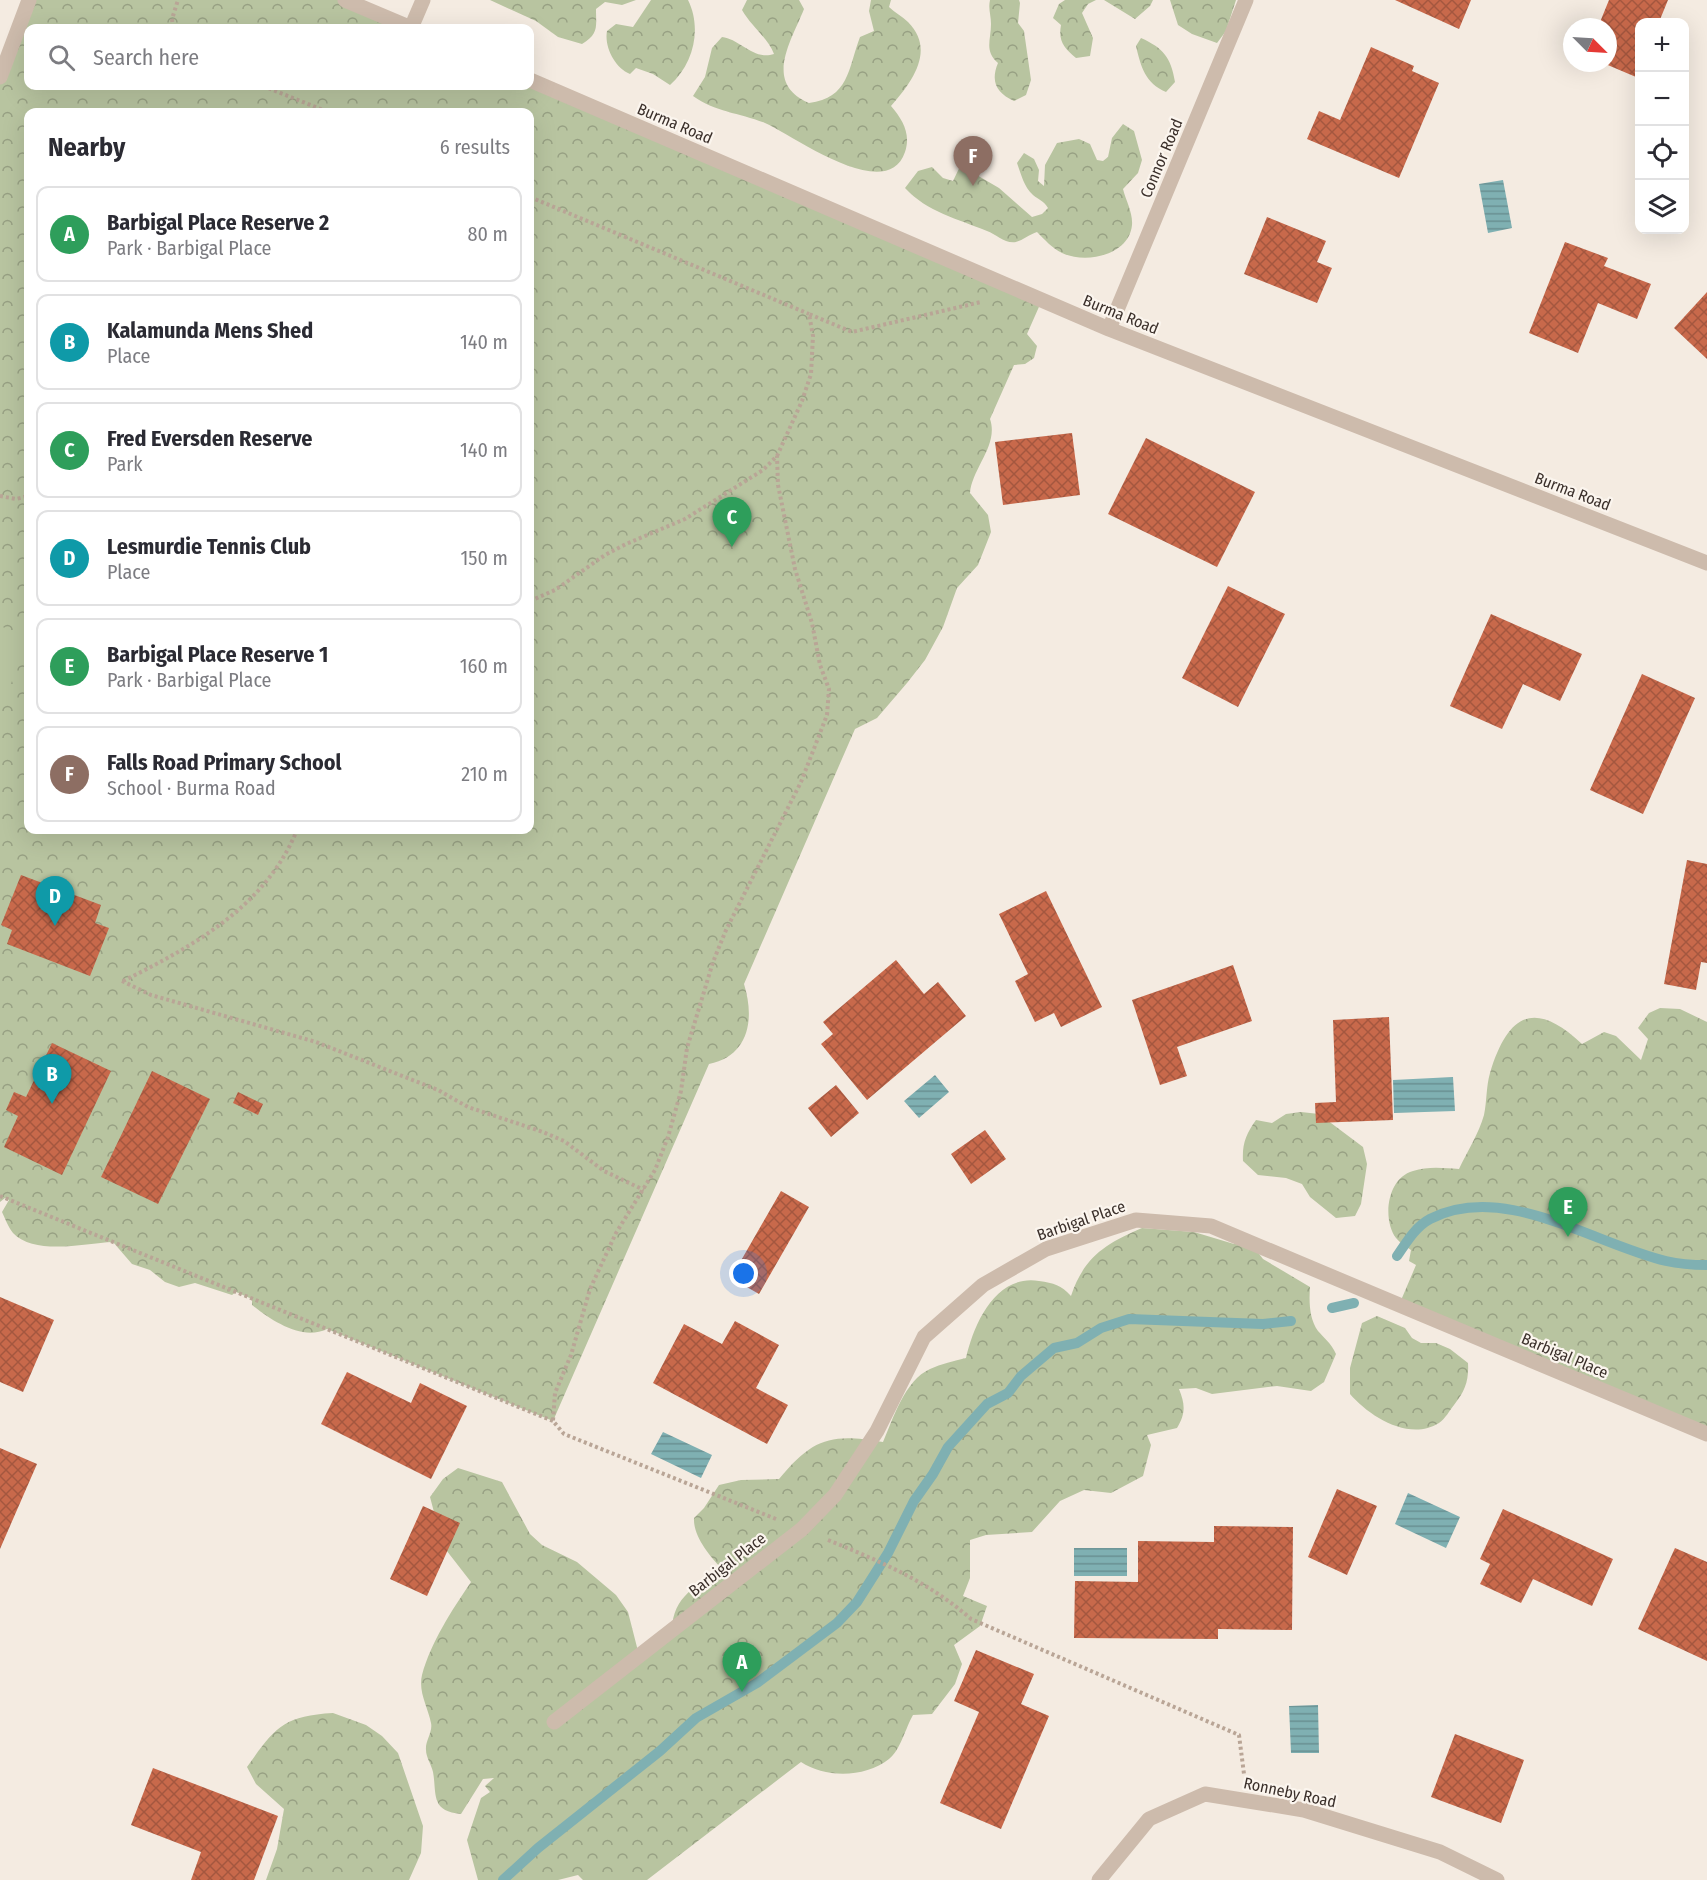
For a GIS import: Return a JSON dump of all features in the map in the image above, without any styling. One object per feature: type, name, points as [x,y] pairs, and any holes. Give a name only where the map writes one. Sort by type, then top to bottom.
[{"type":"street","points":[[0,77],[29,0]]},
{"type":"street","points":[[345,0],[402,24]]},
{"type":"street","points":[[413,24],[423,0]]},
{"type":"street","name":"Connor Road","points":[[1109,329],[1246,0]]},
{"type":"street","name":"Burma Road","points":[[534,82],[1109,329],[1707,563]]},
{"type":"street","name":"Barbigal Place","points":[[554,1722],[802,1529],[835,1495],[877,1431],[924,1337],[983,1285],[1046,1249],[1136,1220],[1211,1226],[1707,1434]]},
{"type":"street","name":"Ronneby Road","points":[[1099,1880],[1149,1819],[1205,1794],[1304,1810],[1440,1852],[1497,1880]]},
{"type":"path","points":[[173,24],[172,19],[178,0]]},
{"type":"path","points":[[273,90],[318,108]]},
{"type":"path","points":[[534,199],[852,332],[1023,292]]},
{"type":"path","points":[[534,599],[555,590],[626,543],[685,519],[763,470],[777,456],[802,401],[811,374],[813,336],[809,314]]},
{"type":"path","points":[[553,1421],[555,1393],[571,1355],[590,1289],[616,1233],[644,1190],[668,1137],[681,1090],[687,1048],[713,962],[726,930],[801,782],[827,715],[829,689],[820,665],[812,623],[795,569],[778,485],[777,456]]},
{"type":"path","points":[[0,496],[16,499],[24,497]]},
{"type":"path","points":[[295,834],[288,852],[247,905],[197,941],[122,981],[151,995],[316,1042],[438,1090],[468,1107],[543,1132],[564,1141],[604,1171],[644,1190]]},
{"type":"path","points":[[0,1196],[553,1421],[564,1434],[899,1570],[948,1599],[971,1618],[1239,1735],[1247,1801]]},
{"type":"green space","points":[[29,0],[345,0],[402,24],[24,24],[24,90],[534,90],[534,88],[1042,300],[1027,334],[1037,346],[1034,358],[1025,364],[1014,365],[990,419],[991,438],[972,484],[970,493],[988,515],[991,532],[978,565],[957,588],[943,627],[925,660],[877,718],[855,729],[744,984],[749,1010],[746,1034],[733,1053],[709,1064],[553,1421],[327,1329],[308,1333],[288,1328],[252,1305],[252,1299],[236,1292],[232,1295],[195,1283],[179,1287],[165,1282],[150,1270],[132,1264],[113,1242],[47,1246],[22,1240],[11,1231],[2,1212],[9,1200],[5,1198],[0,1202],[0,77]]},
{"type":"green space","points":[[490,0],[636,0],[622,5],[605,2],[596,9],[594,33],[582,44],[558,37],[536,21]]},
{"type":"green space","points":[[651,0],[688,0],[692,11],[695,34],[690,56],[685,67],[670,85],[653,74],[636,68],[630,74],[625,71],[615,62],[607,44],[607,31],[616,24],[633,27]]},
{"type":"green space","points":[[747,0],[799,0],[804,9],[788,48],[784,61],[784,73],[787,85],[795,95],[809,103],[832,95],[845,80],[860,37],[874,31],[869,11],[871,0],[891,0],[889,7],[908,22],[920,44],[918,66],[906,87],[891,106],[902,122],[907,139],[905,152],[895,167],[880,172],[860,170],[817,152],[765,123],[719,109],[693,96],[705,77],[712,48],[722,37],[735,41],[760,55],[774,54],[742,10]]},
{"type":"green space","points":[[990,0],[1019,0],[1020,3],[1018,23],[1024,31],[1031,80],[1026,95],[1014,101],[999,90],[995,81],[998,63],[991,54],[989,45]]},
{"type":"green space","points":[[1065,0],[1096,0],[1088,4],[1082,13],[1093,38],[1090,56],[1076,58],[1063,44],[1060,36],[1061,25],[1053,18],[1059,4]]},
{"type":"green space","points":[[1104,0],[1153,0],[1150,6],[1135,19]]},
{"type":"green space","points":[[1170,0],[1236,0],[1226,31],[1217,43],[1192,34],[1178,25]]},
{"type":"green space","points":[[1141,38],[1165,54],[1171,66],[1175,82],[1166,92],[1153,84],[1145,74],[1136,46]]},
{"type":"green space","points":[[1123,124],[1134,131],[1142,160],[1138,173],[1123,189],[1131,216],[1132,225],[1129,236],[1123,244],[1104,255],[1082,258],[1062,253],[1037,232],[1016,242],[1008,242],[990,232],[933,209],[905,188],[918,171],[932,167],[943,178],[953,181],[965,156],[972,158],[975,174],[999,188],[1032,217],[1042,214],[1048,208],[1030,192],[1023,180],[1017,163],[1024,153],[1034,159],[1039,170],[1038,181],[1044,186],[1045,165],[1057,143],[1079,139],[1090,144],[1097,160],[1103,161],[1108,157],[1112,138]]},
{"type":"green space","points":[[0,626],[24,635],[24,648],[8,692],[0,688]]},
{"type":"green space","points":[[1660,1008],[1680,1009],[1707,1022],[1707,1434],[1399,1305],[1416,1265],[1409,1261],[1411,1250],[1396,1238],[1389,1220],[1388,1210],[1393,1190],[1404,1175],[1424,1168],[1459,1169],[1482,1122],[1489,1078],[1497,1053],[1514,1026],[1525,1020],[1537,1018],[1550,1021],[1582,1044],[1604,1032],[1616,1036],[1641,1060],[1648,1039],[1638,1028],[1649,1013]]},
{"type":"green space","points":[[1301,1112],[1319,1114],[1363,1147],[1367,1164],[1361,1204],[1355,1216],[1336,1218],[1310,1197],[1302,1184],[1286,1178],[1258,1175],[1243,1161],[1245,1139],[1256,1120],[1272,1123],[1286,1114]]},
{"type":"green space","points":[[1142,1228],[1194,1232],[1234,1244],[1250,1242],[1263,1259],[1310,1287],[1313,1321],[1336,1354],[1324,1382],[1311,1391],[1277,1386],[1212,1394],[1196,1388],[1179,1389],[1184,1408],[1180,1423],[1177,1428],[1147,1435],[1151,1445],[1143,1476],[1111,1493],[1084,1490],[1060,1501],[1032,1532],[986,1535],[970,1540],[970,1578],[963,1596],[987,1606],[980,1626],[954,1645],[962,1664],[955,1684],[932,1714],[913,1715],[893,1755],[879,1765],[857,1773],[845,1774],[822,1771],[801,1762],[647,1880],[583,1880],[578,1875],[558,1880],[478,1880],[467,1840],[481,1798],[490,1792],[485,1786],[494,1778],[483,1779],[461,1814],[451,1812],[444,1809],[437,1800],[433,1772],[426,1753],[431,1726],[422,1693],[422,1675],[436,1638],[471,1582],[443,1546],[430,1497],[443,1479],[458,1468],[502,1482],[530,1534],[542,1545],[577,1562],[616,1595],[628,1612],[639,1655],[672,1629],[677,1608],[688,1593],[721,1568],[707,1551],[694,1525],[694,1518],[704,1508],[719,1485],[741,1480],[779,1479],[802,1455],[824,1442],[850,1438],[883,1442],[901,1401],[921,1374],[943,1364],[966,1358],[981,1316],[999,1293],[1011,1285],[1024,1281],[1039,1281],[1057,1285],[1071,1296],[1082,1271],[1098,1253],[1117,1240]]},
{"type":"green space","points":[[1377,1316],[1405,1328],[1412,1338],[1421,1343],[1436,1343],[1450,1349],[1468,1363],[1464,1390],[1439,1423],[1415,1430],[1390,1424],[1368,1410],[1350,1394],[1350,1368],[1362,1323]]},
{"type":"green space","points":[[333,1713],[366,1725],[382,1736],[398,1753],[423,1826],[421,1853],[409,1880],[266,1880],[277,1849],[284,1809],[256,1784],[247,1767],[281,1726],[302,1717]]},
{"type":"water","points":[[1503,180],[1512,228],[1488,233],[1479,184]]},
{"type":"water","points":[[935,1075],[949,1092],[919,1118],[904,1101]]},
{"type":"water","points":[[1453,1077],[1455,1111],[1394,1113],[1393,1080]]},
{"type":"water","points":[[663,1432],[712,1455],[701,1478],[651,1454]]},
{"type":"water","points":[[1408,1493],[1460,1517],[1446,1548],[1395,1524]]},
{"type":"water","points":[[1074,1548],[1127,1548],[1127,1576],[1074,1576]]},
{"type":"water","points":[[1318,1705],[1319,1753],[1291,1753],[1289,1706]]},
{"type":"building","points":[[1395,0],[1471,0],[1459,29]]},
{"type":"building","points":[[1609,0],[1668,0],[1661,18],[1635,18],[1635,77],[1617,69],[1617,18],[1602,18]]},
{"type":"building","points":[[1371,47],[1414,66],[1412,71],[1439,83],[1399,178],[1307,139],[1319,111],[1340,120]]},
{"type":"building","points":[[1267,217],[1326,241],[1317,262],[1332,268],[1317,303],[1244,274]]},
{"type":"building","points":[[1565,242],[1608,258],[1604,266],[1651,284],[1637,319],[1598,303],[1578,353],[1529,333]]},
{"type":"building","points":[[1707,292],[1707,359],[1674,328]]},
{"type":"building","points":[[1072,433],[1080,495],[1003,505],[995,442]]},
{"type":"building","points":[[1146,438],[1255,492],[1217,567],[1108,514]]},
{"type":"building","points":[[1228,586],[1285,614],[1238,707],[1182,678]]},
{"type":"building","points":[[1491,614],[1582,654],[1560,701],[1523,684],[1502,729],[1450,706]]},
{"type":"building","points":[[1642,674],[1695,698],[1643,814],[1590,790]]},
{"type":"building","points":[[1687,860],[1707,864],[1707,963],[1701,962],[1696,990],[1664,984]]},
{"type":"building","points":[[21,875],[101,905],[95,923],[109,928],[90,976],[7,944],[12,930],[1,925]]},
{"type":"building","points":[[1046,891],[1102,1007],[1061,1027],[1054,1013],[1035,1022],[1015,981],[1028,974],[999,914]]},
{"type":"building","points":[[896,960],[924,994],[938,982],[966,1016],[867,1100],[821,1044],[833,1034],[823,1022]]},
{"type":"building","points":[[1233,965],[1252,1021],[1177,1047],[1187,1076],[1160,1085],[1132,1000]]},
{"type":"building","points":[[1389,1017],[1393,1120],[1316,1123],[1315,1103],[1336,1102],[1333,1020]]},
{"type":"building","points":[[52,1043],[111,1071],[62,1175],[4,1147],[18,1116],[6,1110],[14,1092],[26,1097]]},
{"type":"building","points":[[152,1071],[210,1099],[158,1204],[101,1177]]},
{"type":"building","points":[[836,1085],[859,1113],[831,1137],[808,1108]]},
{"type":"building","points":[[238,1092],[263,1104],[258,1115],[233,1103]]},
{"type":"building","points":[[985,1130],[1006,1159],[971,1184],[951,1154]]},
{"type":"building","points":[[781,1191],[809,1207],[759,1294],[731,1278]]},
{"type":"building","points":[[0,1297],[54,1320],[23,1392],[0,1382]]},
{"type":"building","points":[[735,1321],[779,1345],[756,1388],[788,1405],[767,1444],[653,1383],[684,1324],[722,1344]]},
{"type":"building","points":[[347,1372],[411,1403],[420,1383],[467,1406],[431,1479],[321,1424]]},
{"type":"building","points":[[0,1448],[37,1464],[0,1549]]},
{"type":"building","points":[[1337,1489],[1377,1506],[1347,1575],[1308,1557]]},
{"type":"building","points":[[423,1506],[460,1523],[427,1596],[390,1579]]},
{"type":"building","points":[[1503,1509],[1613,1559],[1592,1606],[1533,1579],[1521,1603],[1480,1584],[1490,1564],[1480,1559]]},
{"type":"building","points":[[1214,1526],[1293,1527],[1292,1630],[1218,1629],[1218,1639],[1074,1638],[1075,1581],[1138,1582],[1138,1541],[1214,1542]]},
{"type":"building","points":[[1675,1548],[1707,1562],[1707,1661],[1638,1629]]},
{"type":"building","points":[[976,1650],[1034,1674],[1021,1704],[1049,1716],[1001,1829],[940,1803],[979,1712],[954,1701]]},
{"type":"building","points":[[1455,1734],[1524,1760],[1501,1823],[1431,1797]]},
{"type":"building","points":[[153,1768],[278,1816],[254,1880],[191,1880],[201,1852],[131,1825]]},
{"type":"waterway","points":[[1397,1256],[1415,1231],[1430,1219],[1458,1209],[1488,1207],[1518,1211],[1549,1219],[1638,1253],[1666,1261],[1707,1265]]},
{"type":"waterway","points":[[1332,1308],[1354,1303]]},
{"type":"waterway","points":[[503,1880],[538,1848],[660,1751],[696,1718],[757,1683],[837,1623],[857,1602],[888,1553],[914,1501],[948,1447],[987,1404],[1008,1393],[1021,1376],[1054,1348],[1077,1343],[1101,1328],[1129,1319],[1263,1324],[1291,1321]]},
{"type":"place","name":"Falls Road Primary School","points":[[973,186]]},
{"type":"place","name":"Fred Eversden Reserve","points":[[732,547]]},
{"type":"place","name":"Lesmurdie Tennis Club","points":[[55,926]]},
{"type":"place","name":"Kalamunda Mens Shed","points":[[52,1104]]},
{"type":"place","name":"Barbigal Place Reserve 1","points":[[1568,1237]]},
{"type":"place","name":"Barbigal Place Reserve 2","points":[[742,1692]]}]
